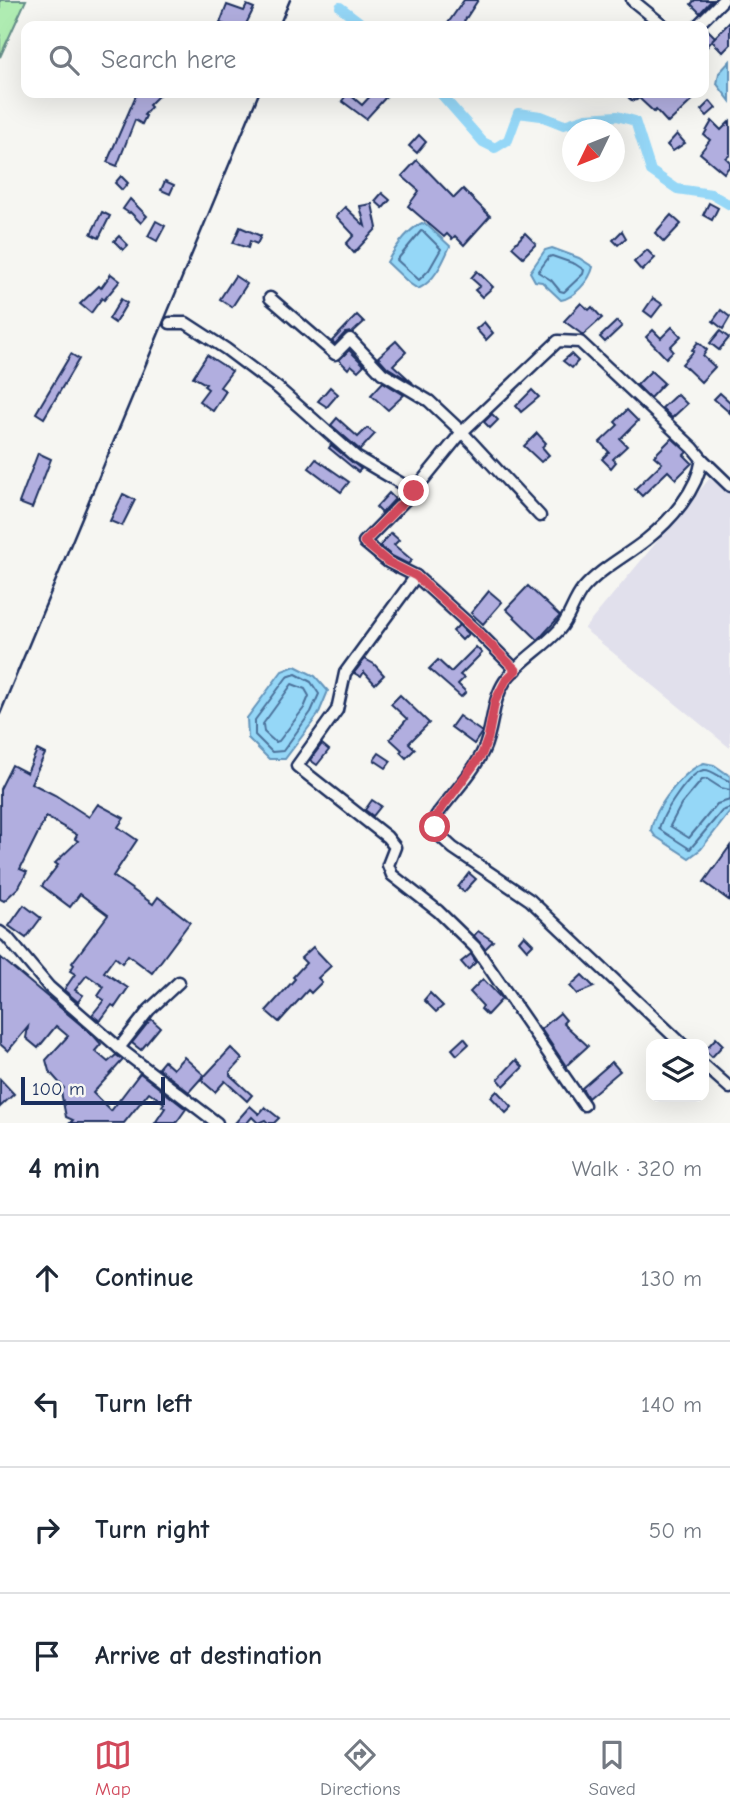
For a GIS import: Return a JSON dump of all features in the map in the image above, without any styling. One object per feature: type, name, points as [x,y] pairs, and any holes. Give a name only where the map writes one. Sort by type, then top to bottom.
[{"type":"street","points":[[632,0],[658,21]]},
{"type":"street","points":[[702,21],[723,0]]},
{"type":"street","points":[[270,298],[335,354],[350,339],[382,373],[429,401],[462,432],[540,516]]},
{"type":"street","points":[[170,323],[186,323],[226,349],[278,388],[356,457],[414,491]]},
{"type":"street","points":[[516,670],[416,576],[388,562],[364,542],[414,491],[462,432],[558,341],[580,342],[730,486]]},
{"type":"street","points":[[677,1039],[530,900],[453,848],[435,827],[436,816],[482,754],[495,701],[506,680],[557,633],[583,590],[629,551],[647,540],[675,511],[690,493],[700,471],[702,459]]},
{"type":"street","points":[[416,576],[345,673],[337,710],[297,766],[387,837],[395,847],[387,865],[392,876],[438,911],[475,947],[584,1105]]},
{"type":"street","points":[[0,932],[49,987],[120,1048],[217,1123]]},
{"type":"street","points":[[120,1048],[149,1010],[178,982]]},
{"type":"street","points":[[709,1069],[730,1088]]},
{"type":"shaded area","points":[[710,478],[730,494],[730,748],[584,629]]},
{"type":"green space","points":[[0,0],[26,0],[0,57]]},
{"type":"water","points":[[730,61],[730,101],[717,84],[719,73]]},
{"type":"water","points":[[422,223],[450,246],[434,276],[418,289],[387,262],[406,235]]},
{"type":"water","points":[[552,248],[579,258],[593,267],[581,288],[566,299],[561,300],[542,282],[535,281],[530,272],[545,250]]},
{"type":"water","points":[[295,666],[315,676],[328,691],[318,715],[285,759],[269,759],[248,738],[247,718],[282,671]]},
{"type":"water","points":[[704,763],[714,765],[730,776],[730,812],[701,849],[689,858],[655,836],[651,830],[658,811],[671,791],[687,774]]},
{"type":"building","points":[[464,0],[478,0],[464,21],[449,21]]},
{"type":"building","points":[[695,0],[712,0],[700,13],[691,4]]},
{"type":"building","points":[[227,5],[244,11],[247,5],[254,8],[248,21],[221,21]]},
{"type":"building","points":[[730,22],[730,45],[723,52],[712,41],[709,44],[709,31],[715,37]]},
{"type":"building","points":[[135,98],[156,98],[149,105],[151,107],[144,115],[146,116],[142,124],[135,120],[117,166],[107,162]]},
{"type":"building","points":[[344,98],[354,98],[362,105],[368,98],[385,98],[366,119],[342,101]]},
{"type":"building","points":[[640,98],[695,98],[668,123]]},
{"type":"building","points":[[710,101],[716,108],[707,116],[701,110]]},
{"type":"building","points":[[712,121],[721,130],[730,121],[730,155],[726,158],[730,166],[724,173],[700,153],[710,140],[704,135]]},
{"type":"building","points":[[677,134],[685,143],[673,151],[667,145]]},
{"type":"building","points":[[419,135],[426,142],[417,153],[409,146]]},
{"type":"building","points":[[417,160],[454,198],[463,189],[490,216],[464,245],[455,236],[452,239],[447,234],[444,237],[408,206],[419,191],[402,176]]},
{"type":"building","points":[[121,176],[128,183],[122,190],[115,183]]},
{"type":"building","points":[[165,181],[174,185],[170,194],[161,190]]},
{"type":"building","points":[[382,193],[390,200],[383,208],[375,201]]},
{"type":"building","points":[[130,199],[147,216],[141,223],[123,209]]},
{"type":"building","points":[[709,203],[718,208],[712,220],[703,215]]},
{"type":"building","points":[[372,204],[377,228],[354,253],[346,244],[354,235],[336,216],[345,207],[365,226],[360,206]]},
{"type":"building","points":[[102,212],[110,216],[99,238],[91,234]]},
{"type":"building","points":[[671,215],[681,224],[664,242],[655,233]]},
{"type":"building","points":[[156,221],[165,226],[157,241],[148,236]]},
{"type":"building","points":[[240,227],[261,236],[257,244],[250,241],[248,248],[233,243]]},
{"type":"building","points":[[622,231],[626,238],[618,245],[613,240]]},
{"type":"building","points":[[525,233],[536,244],[523,257],[512,247]]},
{"type":"building","points":[[119,236],[128,245],[123,250],[114,241]]},
{"type":"building","points":[[647,250],[655,258],[642,271],[634,262]]},
{"type":"building","points":[[477,271],[493,287],[482,297],[475,290],[480,286],[471,278]]},
{"type":"building","points":[[111,274],[120,281],[91,313],[80,304],[99,286],[101,288]]},
{"type":"building","points":[[235,276],[247,284],[232,307],[220,299]]},
{"type":"building","points":[[653,298],[662,304],[652,317],[644,311]]},
{"type":"building","points":[[121,299],[127,303],[115,323],[109,319]]},
{"type":"building","points":[[581,303],[589,310],[592,307],[602,318],[583,335],[564,321]]},
{"type":"building","points":[[721,310],[730,317],[723,329],[713,321]]},
{"type":"building","points":[[357,315],[364,322],[353,332],[345,333],[335,344],[332,341]]},
{"type":"building","points":[[617,321],[622,326],[605,342],[600,337]]},
{"type":"building","points":[[484,322],[493,333],[486,340],[476,329]]},
{"type":"building","points":[[672,327],[681,336],[670,347],[673,351],[666,358],[646,337],[653,330],[661,338]]},
{"type":"building","points":[[720,331],[729,338],[719,350],[710,343]]},
{"type":"building","points":[[396,341],[406,352],[393,365],[413,383],[387,367],[378,357]]},
{"type":"building","points":[[698,342],[707,350],[703,356],[715,367],[701,382],[682,364]]},
{"type":"building","points":[[349,350],[364,365],[358,371],[351,365],[348,369],[339,360]]},
{"type":"building","points":[[71,354],[79,359],[44,418],[36,413]]},
{"type":"building","points":[[571,354],[578,361],[572,368],[563,361]]},
{"type":"building","points":[[207,355],[232,371],[220,387],[226,391],[213,411],[199,401],[208,389],[204,386],[206,384],[193,377]]},
{"type":"building","points":[[651,371],[664,383],[650,398],[637,385]]},
{"type":"building","points":[[383,382],[404,395],[388,410],[371,395]]},
{"type":"building","points":[[330,387],[338,394],[327,407],[318,401]]},
{"type":"building","points":[[532,390],[539,397],[521,412],[516,406]]},
{"type":"building","points":[[720,393],[730,402],[730,413],[714,399]]},
{"type":"building","points":[[677,394],[687,404],[672,418],[662,408]]},
{"type":"building","points":[[627,410],[638,421],[620,439],[627,446],[613,459],[616,462],[611,468],[602,459],[609,452],[600,442],[618,425],[615,422]]},
{"type":"building","points":[[492,414],[498,420],[490,428],[484,422]]},
{"type":"building","points":[[337,418],[358,437],[367,428],[375,434],[360,450],[331,425]]},
{"type":"building","points":[[537,433],[546,443],[542,447],[549,455],[541,462],[524,446]]},
{"type":"building","points":[[672,438],[687,452],[684,455],[692,463],[676,479],[668,471],[642,496],[635,489],[662,463],[654,456]]},
{"type":"building","points":[[331,445],[361,469],[358,472],[329,448]]},
{"type":"building","points":[[38,453],[51,459],[32,508],[19,503]]},
{"type":"building","points":[[316,459],[349,482],[341,492],[309,468]]},
{"type":"building","points":[[389,493],[395,499],[382,513],[376,507]]},
{"type":"building","points":[[123,494],[135,500],[122,526],[110,521]]},
{"type":"building","points":[[391,533],[399,540],[394,545],[412,560],[408,564],[380,546]]},
{"type":"building","points":[[528,586],[560,616],[538,640],[506,609]]},
{"type":"building","points":[[489,591],[502,602],[483,624],[471,613]]},
{"type":"building","points":[[459,625],[468,634],[462,640],[453,631]]},
{"type":"building","points":[[476,647],[482,653],[460,675],[464,678],[458,684],[466,692],[461,697],[429,669],[438,660],[451,672]]},
{"type":"building","points":[[365,659],[384,675],[375,684],[364,672],[361,677],[354,673]]},
{"type":"building","points":[[400,695],[429,723],[409,743],[415,749],[406,758],[390,739],[407,719],[391,704]]},
{"type":"building","points":[[459,716],[482,732],[474,744],[451,727]]},
{"type":"building","points":[[322,744],[329,750],[317,765],[310,760]]},
{"type":"building","points":[[37,750],[45,754],[31,783],[89,817],[98,804],[124,818],[118,827],[137,840],[113,876],[153,904],[158,897],[190,922],[152,973],[128,955],[122,963],[115,957],[104,972],[128,988],[115,1007],[112,1005],[100,1021],[92,1015],[104,1000],[98,996],[104,987],[87,975],[75,990],[83,995],[78,1002],[64,990],[75,974],[70,971],[74,965],[72,963],[108,915],[80,894],[70,907],[42,886],[58,865],[55,863],[78,841],[75,839],[77,835],[46,817],[20,869],[27,872],[19,887],[4,901],[0,899],[0,789],[12,765],[27,773]]},
{"type":"building","points":[[379,753],[391,761],[386,768],[374,760]]},
{"type":"building","points":[[372,800],[381,806],[373,816],[365,810]]},
{"type":"building","points":[[730,846],[730,901],[704,882]]},
{"type":"building","points":[[469,873],[476,879],[464,892],[458,887]]},
{"type":"building","points":[[24,905],[41,918],[26,938],[9,926]]},
{"type":"building","points":[[478,931],[493,941],[485,949],[474,936]]},
{"type":"building","points":[[524,935],[533,944],[527,950],[519,941]]},
{"type":"building","points":[[313,947],[331,966],[318,978],[322,982],[311,993],[308,990],[279,1022],[266,1011],[295,979],[293,977],[306,963],[301,958]]},
{"type":"building","points":[[471,954],[476,962],[468,970],[461,962]]},
{"type":"building","points":[[0,957],[93,1035],[101,1044],[95,1051],[108,1062],[116,1055],[123,1060],[93,1093],[111,1111],[140,1073],[186,1109],[176,1123],[155,1123],[165,1108],[162,1106],[164,1103],[149,1092],[124,1123],[70,1123],[73,1120],[66,1117],[61,1092],[64,1088],[49,1071],[46,1060],[68,1036],[56,1026],[38,1048],[26,1038],[28,1027],[8,1051],[0,1044]]},
{"type":"building","points":[[582,975],[594,987],[577,994],[570,986]]},
{"type":"building","points":[[483,979],[502,999],[487,1015],[481,1009],[483,1006],[470,992]]},
{"type":"building","points":[[430,993],[443,1006],[436,1012],[424,1000]]},
{"type":"building","points":[[560,1013],[566,1020],[563,1023],[588,1046],[566,1066],[541,1029]]},
{"type":"building","points":[[151,1019],[160,1027],[141,1050],[132,1043]]},
{"type":"building","points":[[464,1038],[469,1044],[457,1055],[452,1049]]},
{"type":"building","points":[[716,1038],[723,1045],[712,1057],[709,1054],[709,1046]]},
{"type":"building","points":[[231,1048],[242,1059],[230,1075],[252,1095],[247,1101],[225,1081],[215,1092],[201,1080]]},
{"type":"building","points":[[184,1057],[204,1075],[189,1092],[158,1068],[164,1061],[173,1069]]},
{"type":"building","points":[[516,1060],[523,1067],[504,1086],[498,1079]]},
{"type":"building","points":[[612,1062],[620,1071],[588,1098],[582,1088]]},
{"type":"building","points":[[0,1079],[14,1094],[0,1107]]},
{"type":"building","points":[[497,1091],[512,1107],[506,1113],[491,1097]]},
{"type":"building","points":[[250,1106],[259,1114],[265,1107],[279,1118],[274,1123],[265,1120],[258,1123],[252,1117],[247,1123],[235,1123]]},
{"type":"waterway","points":[[340,7],[358,21]]},
{"type":"waterway","points":[[444,98],[483,142],[495,148],[508,140],[518,113],[541,116],[564,125],[586,118],[617,116],[635,121],[651,171],[677,189],[711,194],[730,205]]},
{"type":"railway","points":[[281,21],[290,0]]},
{"type":"railway","points":[[0,714],[257,98]]},
{"type":"route","points":[[414,491],[364,542],[388,562],[416,576],[516,670],[506,680],[495,701],[482,754],[436,816],[435,827]]}]
